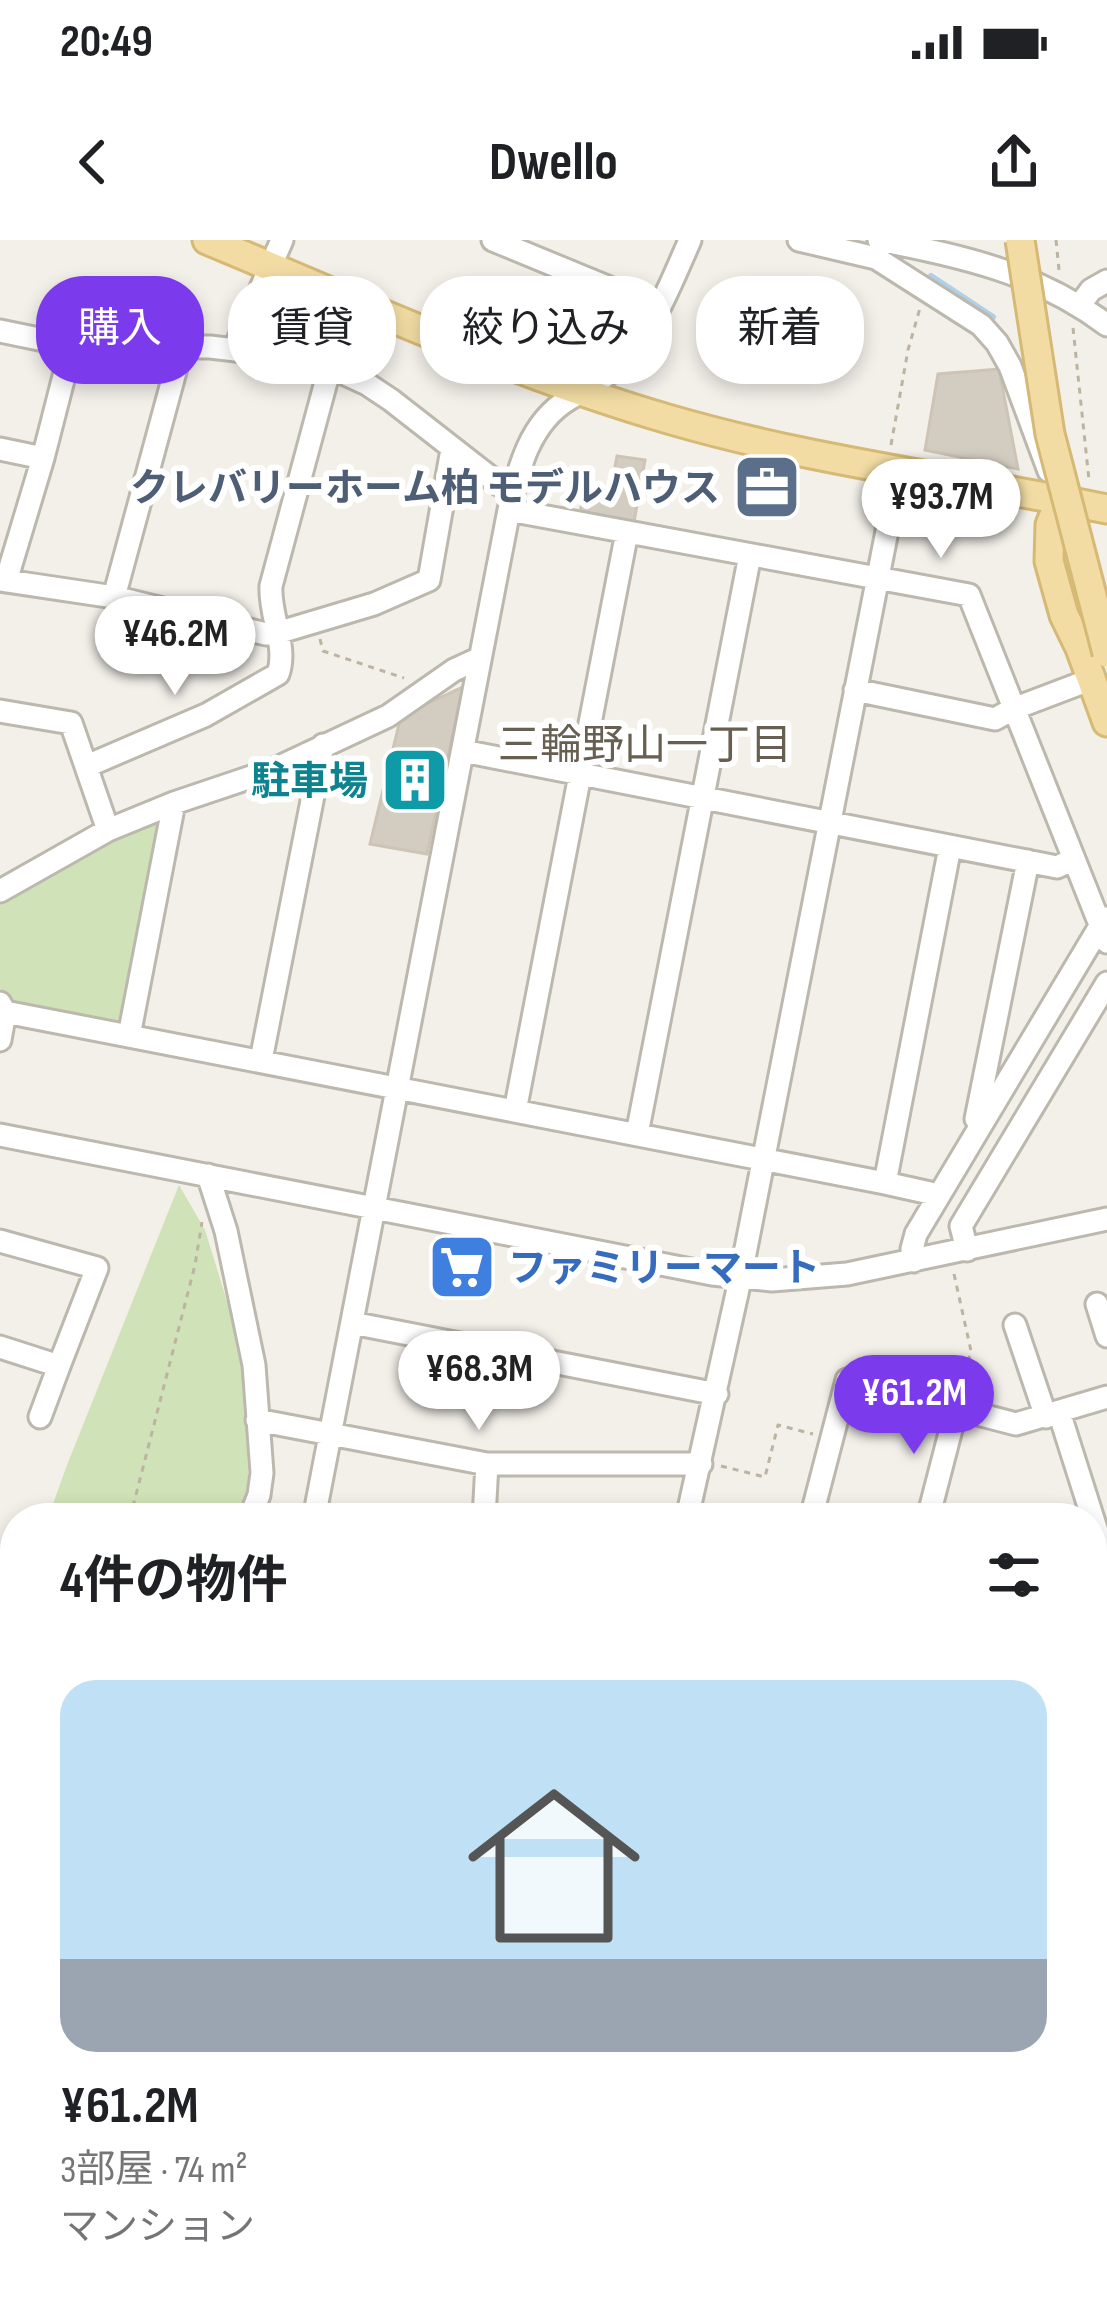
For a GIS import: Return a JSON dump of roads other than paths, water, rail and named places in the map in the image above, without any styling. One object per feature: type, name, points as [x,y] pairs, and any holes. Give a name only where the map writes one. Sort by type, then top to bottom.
[{"type":"main road","points":[[207,240],[276,253],[553,383],[735,438],[895,462],[1060,500],[1098,500]]},
{"type":"main road","points":[[1020,240],[1050,434],[1107,652]]},
{"type":"main road","points":[[1060,500],[1071,529],[1067,568],[1074,598],[1107,652]]},
{"type":"main road","points":[[1060,500],[1049,525],[1049,561],[1064,615],[1107,722]]},
{"type":"street","points":[[493,240],[580,276]]},
{"type":"street","points":[[672,277],[689,240]]},
{"type":"street","points":[[799,240],[876,258],[981,325],[1010,366],[1060,500]]},
{"type":"street","points":[[879,240],[1009,271],[1107,325]]},
{"type":"street","points":[[1071,306],[1107,281]]},
{"type":"street","points":[[0,331],[36,338]]},
{"type":"street","points":[[62,384],[3,580],[114,597],[253,633],[277,633],[374,604],[429,580],[452,449]]},
{"type":"street","points":[[114,597],[172,384]]},
{"type":"street","points":[[87,766],[206,716],[274,678],[282,664],[271,586],[325,384]]},
{"type":"street","points":[[363,384],[500,484],[511,499],[627,532],[968,595],[1105,927],[916,1234],[914,1261]]},
{"type":"street","points":[[317,1503],[511,499],[532,437],[566,400],[596,384]]},
{"type":"street","points":[[0,449],[43,458]]},
{"type":"street","points":[[693,1503],[707,1464],[877,578],[895,462]]},
{"type":"street","points":[[515,1111],[627,532]]},
{"type":"street","points":[[637,1134],[750,555]]},
{"type":"street","points":[[0,891],[108,830],[274,770],[388,716],[454,670],[480,658]]},
{"type":"street","points":[[855,690],[994,719],[1093,680]]},
{"type":"street","points":[[0,711],[71,723],[108,830]]},
{"type":"street","points":[[261,1060],[323,746]]},
{"type":"street","points":[[463,751],[1057,867],[1074,860]]},
{"type":"street","points":[[129,1036],[174,803]]},
{"type":"street","points":[[885,1183],[950,847]]},
{"type":"street","points":[[972,1138],[1028,861]]},
{"type":"street","points":[[960,1258],[962,1226],[1107,982]]},
{"type":"street","points":[[0,1040],[3,1007],[129,1036],[885,1183],[937,1198]]},
{"type":"street","points":[[0,1135],[712,1274],[772,1280],[960,1258],[1107,1220]]},
{"type":"street","points":[[208,1175],[226,1231],[254,1365],[262,1473],[256,1503]]},
{"type":"street","points":[[0,1241],[97,1268],[40,1417]]},
{"type":"street","points":[[1097,1304],[1107,1336]]},
{"type":"street","points":[[352,1323],[717,1394]]},
{"type":"street","points":[[1016,1324],[1084,1503]]},
{"type":"street","points":[[0,1347],[59,1366]]},
{"type":"street","points":[[816,1503],[847,1380],[1016,1424],[1107,1397]]},
{"type":"street","points":[[932,1503],[956,1410]]},
{"type":"street","points":[[257,1420],[488,1464],[707,1464]]},
{"type":"street","points":[[485,1503],[488,1464]]},
{"type":"waterway","points":[[931,276],[993,317]]},
{"type":"place","name":"クレバリーホーム柏 モデルハウス","points":[[767,487]]},
{"type":"place","name":"駐車場","points":[[415,780]]},
{"type":"place","name":"ファミリーマート","points":[[462,1267]]},
{"type":"district","name":"三輪野山一丁目","points":[[645,744]]}]
